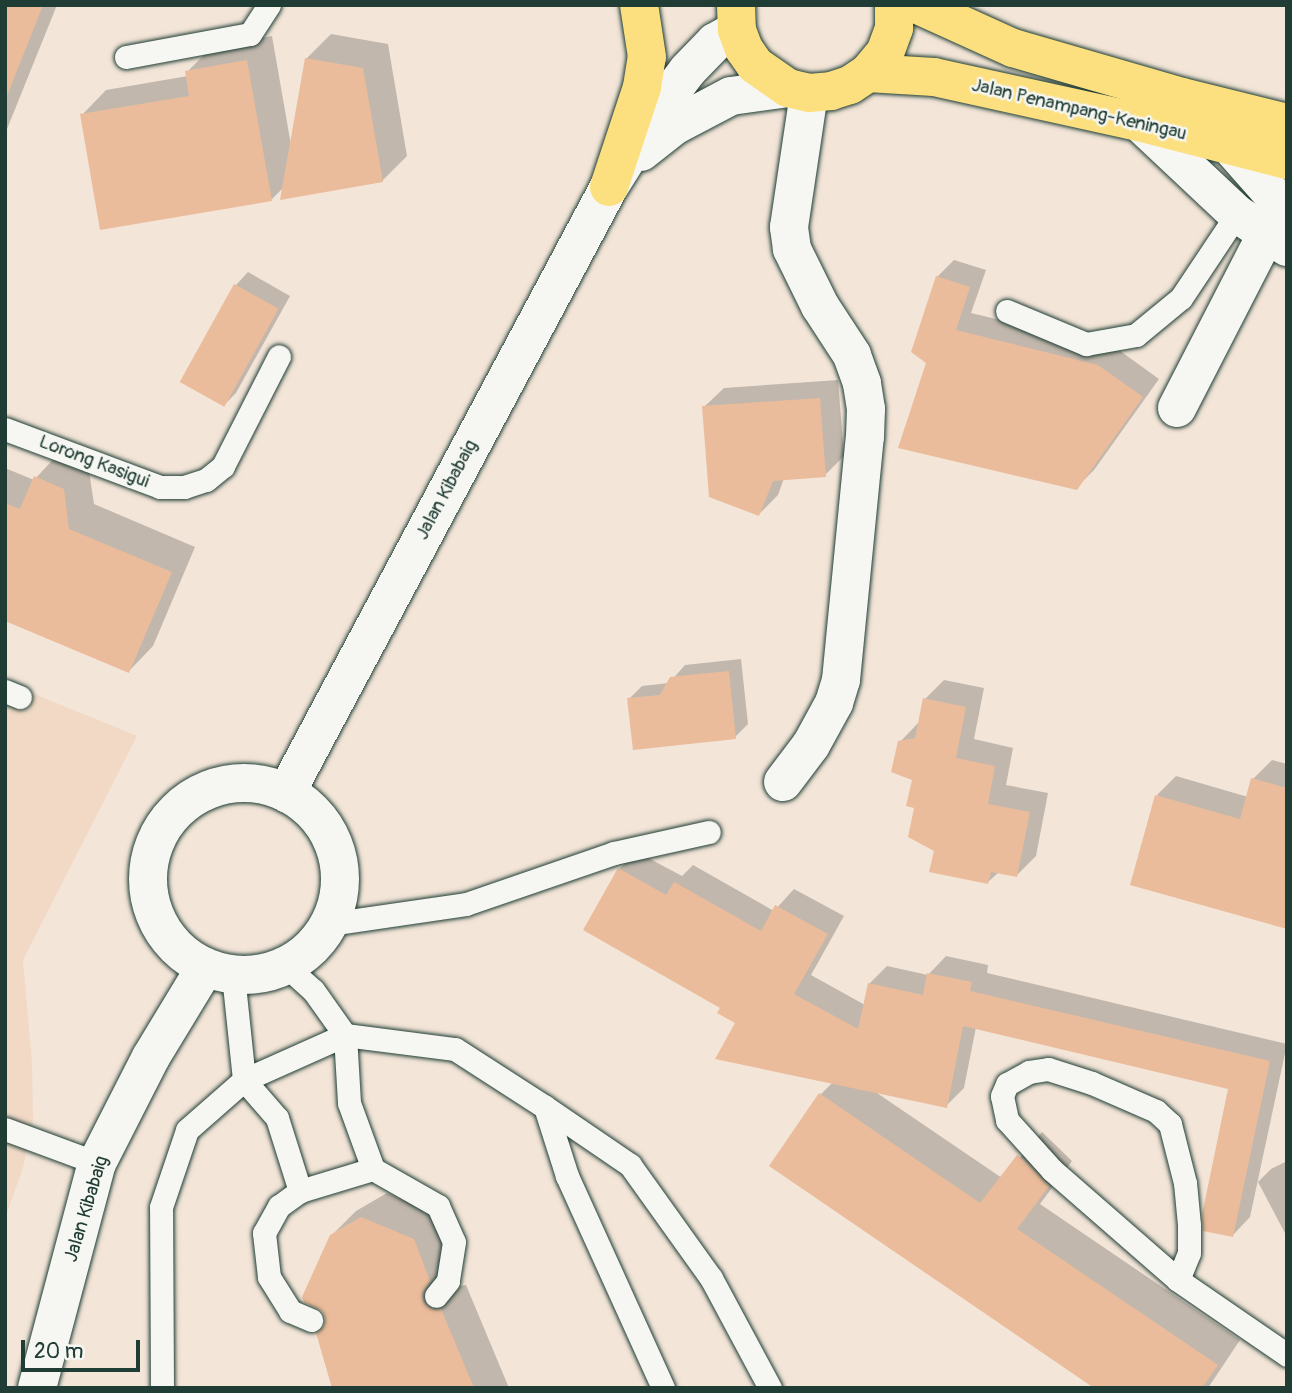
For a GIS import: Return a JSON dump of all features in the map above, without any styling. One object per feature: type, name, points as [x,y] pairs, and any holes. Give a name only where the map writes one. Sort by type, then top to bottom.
[{"type":"main road","points":[[609,187],[642,87],[647,57],[639,5]]},
{"type":"main road","points":[[730,13],[744,49],[755,65],[799,90],[831,91],[850,85],[868,73],[885,53],[894,28],[894,5]]},
{"type":"main road","name":"Jalan Penampang-Keningau","points":[[918,5],[1013,48],[1182,97],[1287,123]]},
{"type":"main road","name":"Jalan Penampang-Keningau","points":[[868,73],[934,78],[1139,122],[1287,160]]},
{"type":"main road","points":[[1182,97],[1228,144]]},
{"type":"street","name":"Jalan Kibabaig","points":[[286,793],[609,187],[657,111],[688,70],[715,42],[730,13]]},
{"type":"street","name":"Jalan Kibabaig","points":[[609,187],[646,148],[702,110],[731,96],[799,90]]},
{"type":"street","points":[[783,782],[811,746],[834,703],[841,680],[865,437],[862,383],[852,355],[820,306],[792,249],[789,227],[799,90]]},
{"type":"street","points":[[1139,122],[1269,227]]},
{"type":"street","points":[[1228,144],[1269,227]]},
{"type":"street","points":[[1177,408],[1269,227]]},
{"type":"street","points":[[226,784],[257,784],[286,793],[311,811],[330,836],[339,865],[339,895],[329,924],[311,949],[286,966],[260,974],[219,971],[179,951],[160,927],[149,899],[148,868],[156,838],[173,813],[207,791],[226,784]]},
{"type":"street","name":"Jalan Kibabaig","points":[[37,1388],[97,1163],[151,1057],[219,971]]},
{"type":"lane","points":[[126,57],[250,34],[269,5]]},
{"type":"lane","points":[[1007,311],[1086,344],[1136,335],[1269,227]]},
{"type":"lane","name":"Lorong Kasigui","points":[[5,429],[160,487],[184,487],[206,480],[223,466],[279,356]]},
{"type":"lane","points":[[329,924],[466,904],[614,853],[709,832]]},
{"type":"lane","points":[[286,966],[313,990],[345,1035],[349,1103],[373,1169],[438,1206],[454,1242],[448,1281],[436,1296]]},
{"type":"lane","points":[[219,971],[244,1080],[277,1118],[300,1191]]},
{"type":"lane","points":[[162,1388],[160,1207],[187,1130],[244,1080],[345,1035],[455,1049],[630,1165],[711,1278],[770,1388]]},
{"type":"lane","points":[[1178,1280],[1189,1253],[1189,1225],[1185,1183],[1170,1124],[1156,1111],[1144,1105],[1092,1083],[1048,1069],[1029,1072],[1007,1084],[1002,1096],[1007,1120],[1052,1170],[1178,1280],[1287,1355]]},
{"type":"lane","points":[[545,1107],[567,1176],[663,1388]]},
{"type":"lane","points":[[5,1129],[97,1163]]},
{"type":"lane","points":[[312,1320],[290,1311],[269,1277],[264,1233],[279,1206],[300,1191],[373,1169]]},
{"type":"shaded area","points":[[5,682],[137,736],[23,960],[32,1062],[33,1121],[23,1168],[5,1218]]},
{"type":"building","points":[[5,5],[43,5],[7,96],[5,96]]},
{"type":"building","points":[[305,58],[363,68],[383,182],[280,200]]},
{"type":"building","points":[[247,60],[272,201],[100,230],[80,114],[189,96],[185,71]]},
{"type":"building","points":[[936,276],[970,287],[956,330],[1098,365],[1143,397],[1077,490],[898,448],[926,363],[911,352]]},
{"type":"building","points":[[234,284],[279,309],[224,407],[180,382]]},
{"type":"building","points":[[820,398],[826,477],[773,481],[759,516],[709,497],[702,406]]},
{"type":"building","points":[[34,476],[64,489],[69,529],[172,572],[129,673],[5,621],[5,503],[20,509]]},
{"type":"building","points":[[729,671],[736,739],[633,750],[627,698],[660,695],[670,677]]},
{"type":"building","points":[[923,698],[966,707],[956,758],[995,766],[988,804],[1030,812],[1017,877],[991,872],[988,884],[929,872],[934,851],[908,837],[914,808],[906,806],[912,780],[891,772],[898,741],[915,738]]},
{"type":"building","points":[[1251,778],[1287,788],[1287,929],[1130,885],[1155,795],[1240,819]]},
{"type":"building","points":[[618,868],[666,895],[674,882],[761,931],[775,905],[828,934],[794,994],[858,1029],[868,983],[923,995],[927,973],[972,982],[970,991],[1270,1061],[1233,1237],[1203,1231],[1202,1215],[1228,1089],[963,1026],[947,1108],[715,1059],[735,1023],[717,1013],[720,1008],[583,930]]},
{"type":"building","points":[[819,1093],[980,1203],[1017,1155],[1049,1186],[1017,1229],[1218,1365],[1202,1388],[1094,1388],[769,1166]]},
{"type":"building","points":[[361,1217],[414,1239],[430,1281],[422,1293],[423,1302],[433,1310],[441,1309],[474,1388],[332,1388],[316,1333],[324,1326],[325,1318],[322,1311],[304,1302],[302,1297],[330,1235]]}]
